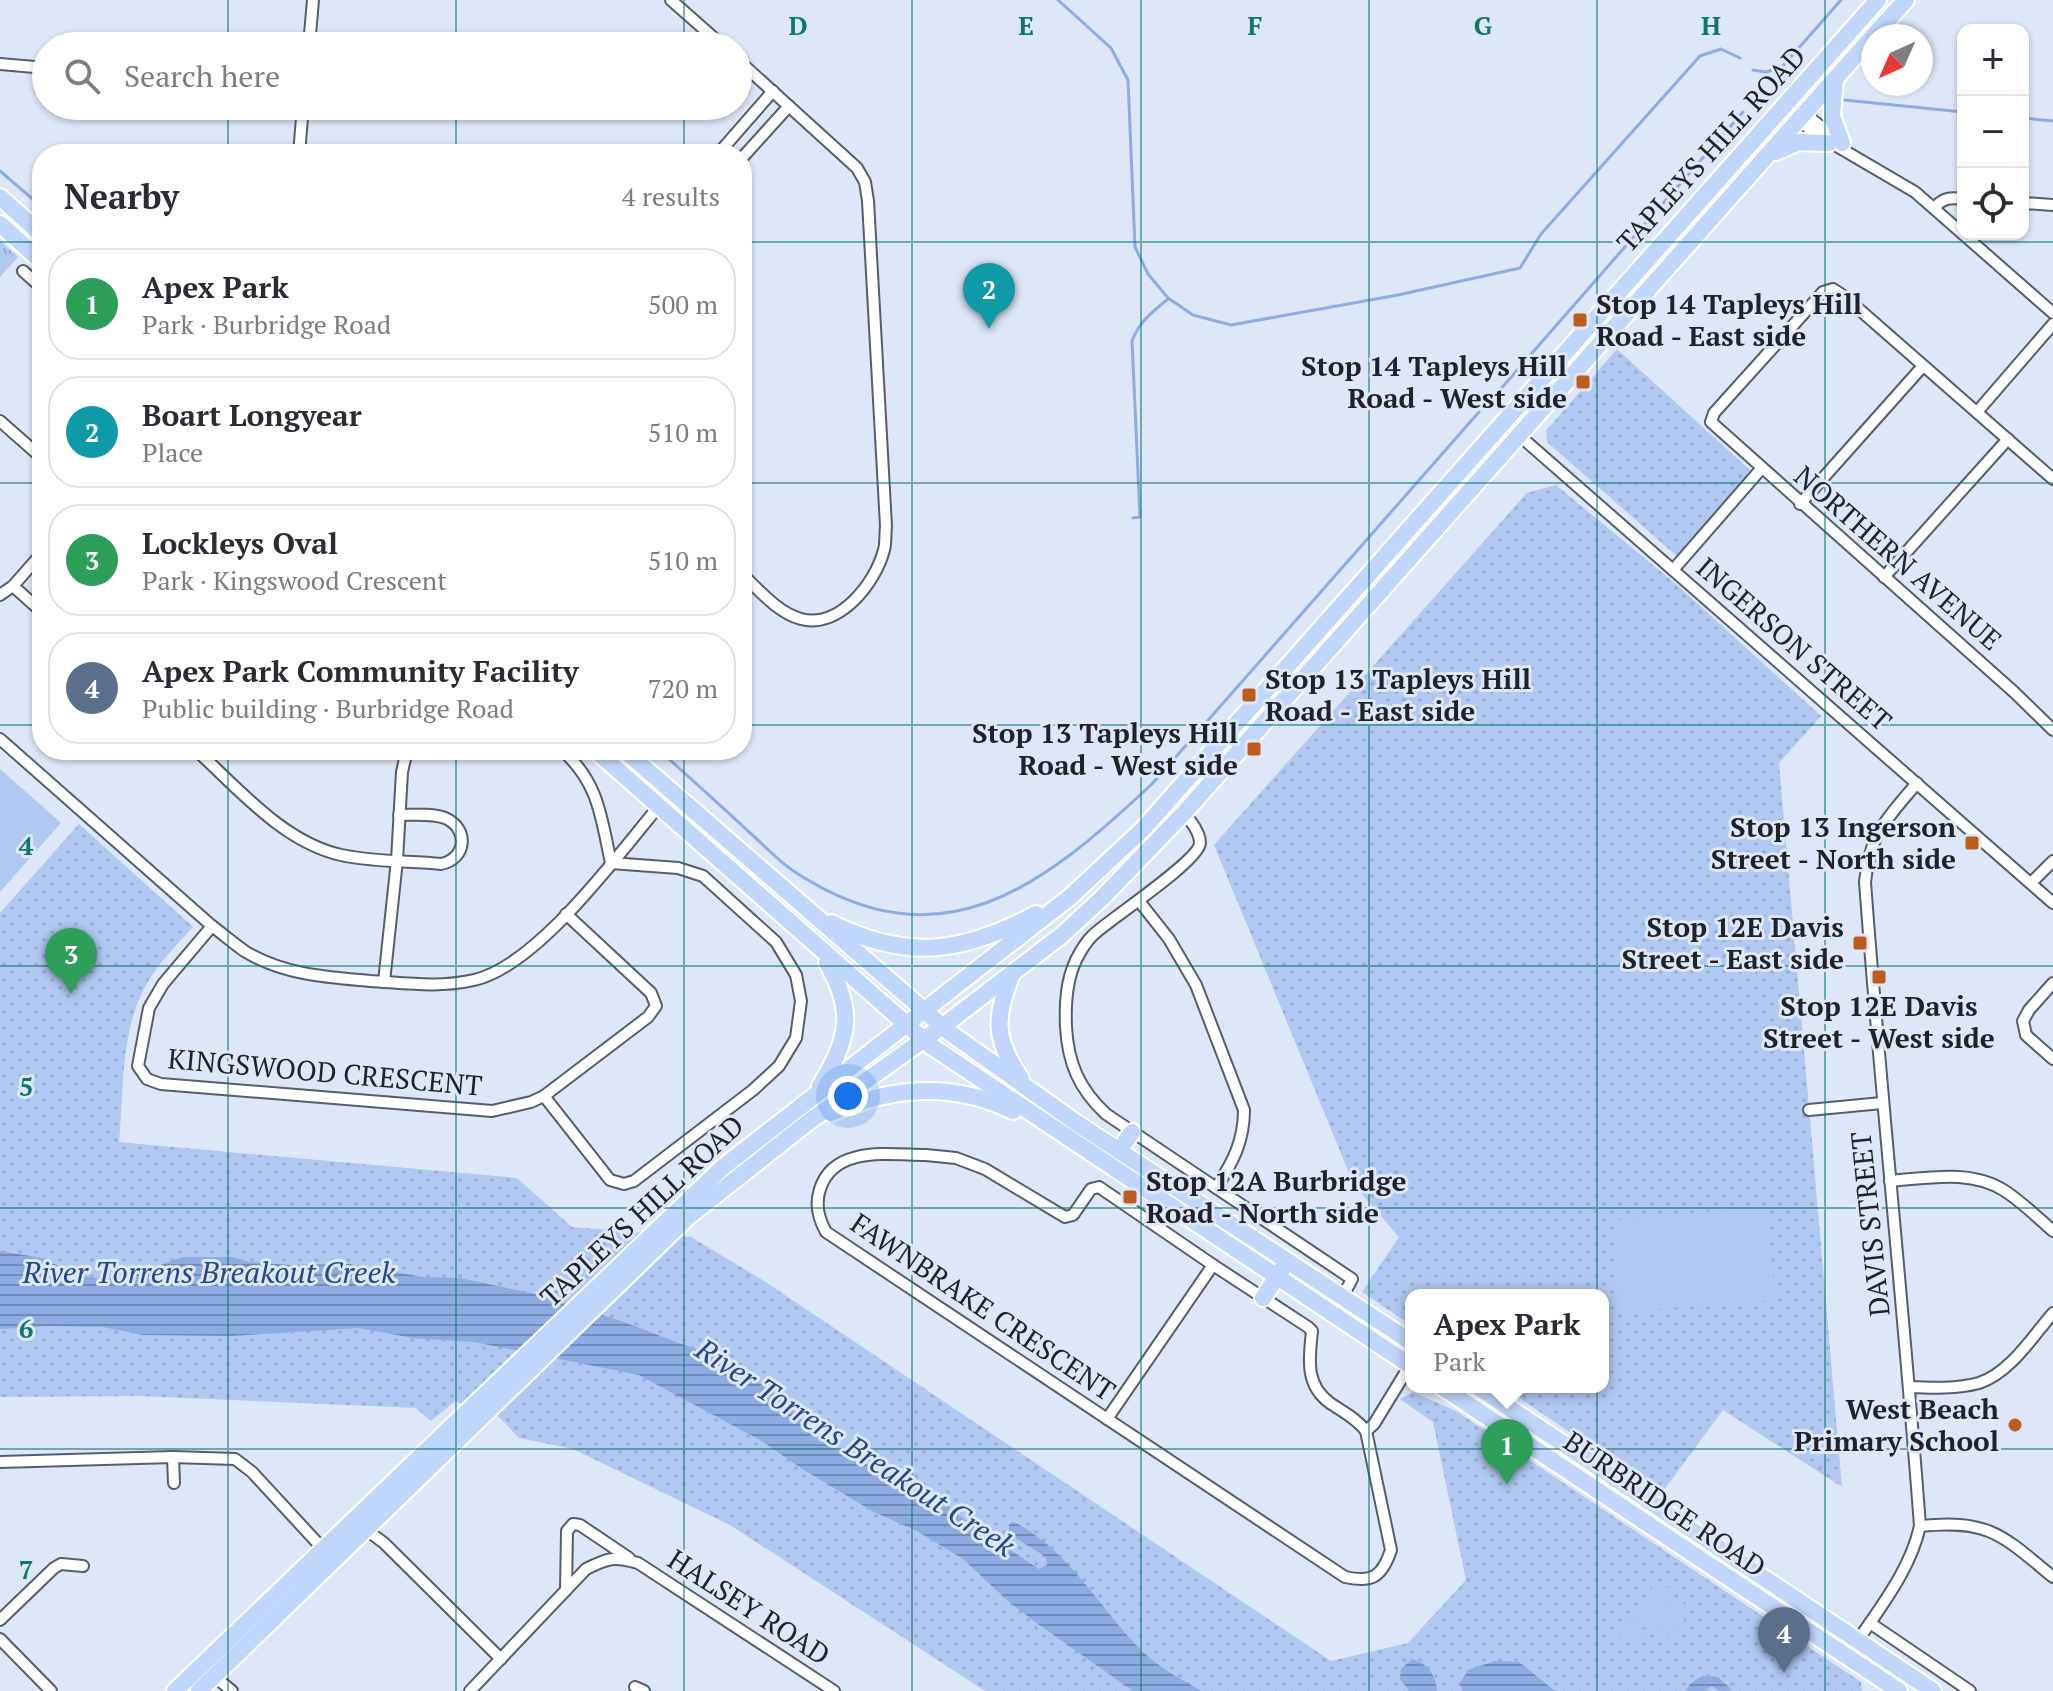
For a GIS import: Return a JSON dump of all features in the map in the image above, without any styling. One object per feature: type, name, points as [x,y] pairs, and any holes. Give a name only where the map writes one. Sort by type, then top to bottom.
[{"type":"main road","name":"TAPLEYS HILL ROAD","points":[[402,1483],[523,1378],[612,1280],[723,1167],[1070,897],[1143,829],[1878,0]]},
{"type":"main road","name":"TAPLEYS HILL ROAD","points":[[1884,24],[1906,0]]},
{"type":"main road","name":"TAPLEYS HILL ROAD","points":[[175,1691],[208,1671],[361,1524],[501,1379],[612,1280],[807,1123],[1013,973],[1080,919],[1184,813],[1861,50]]},
{"type":"main road","points":[[1768,156],[1799,142],[1836,143],[1832,116],[1836,78]]},
{"type":"main road","points":[[0,197],[32,226]]},
{"type":"main road","points":[[0,224],[32,253]]},
{"type":"main road","points":[[606,760],[923,1040],[1405,1363]]},
{"type":"main road","points":[[635,760],[942,1026],[1119,1151],[1405,1338]]},
{"type":"main road","points":[[657,779],[659,806]]},
{"type":"main road","points":[[659,806],[696,815]]},
{"type":"main road","points":[[812,913],[876,942],[921,948],[959,945],[992,936],[1070,897]]},
{"type":"main road","points":[[815,1094],[838,1057],[847,1017],[841,989],[819,949]]},
{"type":"main road","points":[[1013,973],[1001,1002],[998,1031],[1005,1052],[1028,1089]]},
{"type":"main road","points":[[807,1123],[869,1098],[901,1091],[932,1090],[979,1097],[1028,1117],[1041,1119]]},
{"type":"main road","points":[[1119,1151],[1132,1132]]},
{"type":"main road","points":[[1263,1298],[1287,1261]]},
{"type":"main road","name":"BURBRIDGE ROAD","points":[[1451,1393],[1899,1691]]},
{"type":"main road","name":"BURBRIDGE ROAD","points":[[1487,1393],[1933,1691]]},
{"type":"main road","name":"TAPLEYS HILL ROAD","points":[[199,1691],[208,1671]]},
{"type":"street","points":[[310,32],[313,0]]},
{"type":"street","points":[[671,0],[707,32]]},
{"type":"street","points":[[0,64],[32,67]]},
{"type":"street","points":[[752,72],[857,168],[865,182],[886,526],[884,549],[874,572],[841,614],[821,621],[801,619],[784,612],[752,583]]},
{"type":"street","points":[[752,115],[773,91]]},
{"type":"street","points":[[1785,104],[1836,143],[1915,192],[1957,229]]},
{"type":"street","points":[[752,147],[789,106]]},
{"type":"street","points":[[300,144],[302,120]]},
{"type":"street","points":[[727,144],[748,120]]},
{"type":"street","points":[[1934,208],[1941,200],[1957,198]]},
{"type":"street","points":[[2029,203],[2053,205]]},
{"type":"street","points":[[1970,240],[2053,313]]},
{"type":"street","points":[[23,271],[32,279]]},
{"type":"street","name":"NORTHERN AVENUE","points":[[1923,366],[1833,289],[1823,292],[1714,413],[1711,422],[2053,730]]},
{"type":"street","points":[[1977,412],[2053,324]]},
{"type":"street","points":[[1800,504],[1923,366],[2053,479]]},
{"type":"street","points":[[0,421],[32,449]]},
{"type":"street","name":"INGERSON STREET","points":[[1504,422],[2053,903]]},
{"type":"street","points":[[1884,577],[2008,439]]},
{"type":"street","points":[[1673,570],[1761,469]]},
{"type":"street","points":[[0,595],[13,586],[32,564]]},
{"type":"street","points":[[13,586],[32,603]]},
{"type":"street","points":[[0,739],[212,926],[247,952],[277,967],[310,976],[437,986],[476,980],[511,966],[546,936],[659,806]]},
{"type":"street","points":[[207,760],[280,826],[310,844],[342,855],[397,860],[448,863],[459,854],[463,843],[460,830],[442,817],[399,815]]},
{"type":"street","points":[[384,982],[405,760]]},
{"type":"street","points":[[572,760],[586,775],[595,792],[611,863]]},
{"type":"street","name":"DAVIS STREET","points":[[1848,1657],[1906,1568],[1920,1526],[1865,882],[1868,853],[1883,823],[1917,783]]},
{"type":"street","points":[[1169,798],[1184,813],[1200,841],[1198,848],[1139,901],[1091,937],[1075,962],[1067,988],[1067,1045],[1073,1070],[1086,1093],[1106,1114],[1352,1279],[1343,1296]]},
{"type":"street","points":[[2031,883],[2053,861]]},
{"type":"street","points":[[544,1096],[610,1180],[624,1184],[634,1181],[753,1090],[779,1066],[796,1038],[801,1001],[799,985],[776,942],[765,931],[703,876],[678,868],[611,863]]},
{"type":"street","points":[[1139,901],[1169,939],[1196,985],[1244,1110],[1240,1145],[1216,1188]]},
{"type":"street","name":"KINGSWOOD CRESCENT","points":[[212,926],[163,984],[149,1008],[138,1066],[147,1079],[161,1084],[492,1111],[544,1096],[648,1017],[656,1006],[651,993],[566,914]]},
{"type":"street","points":[[2053,983],[2023,1021],[2026,1035],[2053,1059]]},
{"type":"street","points":[[1809,1110],[1882,1103]]},
{"type":"street","name":"FAWNBRAKE CRESCENT","points":[[856,1156],[956,1158],[985,1169],[1065,1217],[1073,1215],[1091,1189],[1099,1187],[1263,1298],[1312,1331],[1308,1365],[1313,1384],[1327,1401],[1359,1421],[1366,1431],[1391,1550],[1378,1575],[1361,1580],[1345,1577],[826,1232],[821,1223],[818,1199],[827,1175],[837,1164],[856,1156]]},
{"type":"street","points":[[1890,1181],[1944,1176],[1983,1180],[2006,1191],[2053,1231]]},
{"type":"street","points":[[1107,1419],[1213,1265]]},
{"type":"street","points":[[1909,1387],[1943,1388],[1981,1382],[2008,1364],[2053,1313]]},
{"type":"street","points":[[1366,1431],[1374,1424],[1405,1374]]},
{"type":"street","points":[[0,1462],[224,1456],[239,1460],[329,1554]]},
{"type":"street","points":[[173,1457],[174,1483]]},
{"type":"street","points":[[1920,1526],[1952,1522],[1986,1529],[2004,1536],[2053,1577]]},
{"type":"street","points":[[361,1524],[501,1659]]},
{"type":"street","name":"HALSEY ROAD","points":[[566,1590],[567,1531],[573,1524],[580,1525],[834,1691]]},
{"type":"street","name":"HALSEY ROAD","points":[[470,1691],[586,1569],[604,1560],[618,1558],[638,1563]]},
{"type":"street","points":[[0,1620],[54,1568],[61,1564],[83,1566]]},
{"type":"street","points":[[1870,1623],[1970,1691]]},
{"type":"street","points":[[0,1639],[51,1691]]},
{"type":"street","points":[[208,1671],[232,1691]]},
{"type":"green space","points":[[0,241],[18,257],[0,277]]},
{"type":"green space","points":[[1617,349],[1752,472],[1679,558],[1547,442],[1546,431]]},
{"type":"green space","points":[[1556,485],[1677,585],[1821,716],[1779,763],[1842,1487],[1723,1410],[1661,1494],[1512,1393],[1609,1393],[1609,1289],[1405,1289],[1405,1321],[1362,1292],[1399,1237],[1354,1185],[1214,845],[1527,493]]},
{"type":"green space","points":[[0,769],[61,823],[0,892]]},
{"type":"green space","points":[[79,824],[193,927],[156,969],[138,1003],[127,1042],[119,1142],[517,1178],[572,1227],[691,1237],[764,1281],[1331,1661],[1408,1643],[1466,1580],[1433,1422],[1400,1399],[1415,1393],[1456,1411],[1861,1682],[1862,1691],[985,1691],[730,1525],[573,1449],[519,1438],[499,1417],[455,1401],[431,1421],[416,1408],[137,1396],[0,1397],[0,913]]},
{"type":"green space","points":[[1767,1207],[1775,1300],[1620,1312],[1613,1220]]},
{"type":"green space","points":[[1657,1580],[1677,1593],[1651,1632],[1631,1619]]},
{"type":"green space","points":[[1677,1599],[1691,1609],[1671,1639],[1657,1630]]},
{"type":"green space","points":[[1627,1622],[1645,1635],[1636,1648],[1617,1635]]},
{"type":"water","name":"River Torrens Breakout Creek","points":[[0,1251],[42,1258],[77,1275],[101,1279],[125,1278],[182,1257],[234,1257],[249,1262],[290,1265],[349,1264],[423,1277],[459,1278],[541,1295],[621,1321],[703,1352],[741,1371],[774,1392],[810,1428],[838,1450],[934,1499],[1039,1569],[1047,1565],[1046,1557],[1009,1534],[1009,1525],[1014,1522],[1033,1534],[1066,1562],[1144,1652],[1202,1691],[1133,1691],[1035,1622],[963,1559],[917,1531],[874,1512],[760,1440],[639,1375],[474,1342],[413,1338],[359,1328],[231,1336],[143,1335],[103,1327],[0,1329]]},
{"type":"water","points":[[1412,1659],[1430,1671],[1437,1691],[1409,1691],[1400,1679],[1401,1669]]},
{"type":"water","points":[[1495,1661],[1519,1662],[1555,1691],[1462,1691],[1460,1683],[1468,1670]]},
{"type":"water","points":[[1702,1676],[1718,1677],[1732,1690],[1719,1691],[1712,1686],[1704,1691],[1685,1691]]},
{"type":"waterway","points":[[1058,0],[1111,48],[1128,80],[1135,247],[1148,274],[1168,298],[1193,315],[1231,325],[1398,295],[1520,268],[1541,234],[1700,56],[1721,49],[1740,58]]},
{"type":"waterway","points":[[1753,70],[1766,72],[1782,67],[1841,0]]},
{"type":"waterway","points":[[1844,100],[1957,111]]},
{"type":"waterway","points":[[1491,400],[1743,112]]},
{"type":"waterway","points":[[2029,119],[2053,121]]},
{"type":"waterway","points":[[0,171],[32,198]]},
{"type":"waterway","points":[[1133,518],[1140,517],[1132,341],[1142,323],[1168,299]]},
{"type":"waterway","points":[[670,760],[783,863],[848,900],[897,913],[944,913],[988,902],[1030,882],[1071,854],[1152,784],[1479,412]]},
{"type":"place","name":"Stop 14 Tapleys Hill Road - East side","points":[[1580,320]]},
{"type":"place","name":"Boart Longyear","points":[[989,329]]},
{"type":"place","name":"Stop 14 Tapleys Hill Road - West side","points":[[1583,382]]},
{"type":"place","name":"Stop 13 Tapleys Hill Road - East side","points":[[1249,695]]},
{"type":"place","name":"Stop 13 Tapleys Hill Road - West side","points":[[1254,749]]},
{"type":"place","name":"Stop 13 Ingerson Street - North side","points":[[1972,843]]},
{"type":"place","name":"Stop 12E Davis Street - East side","points":[[1860,943]]},
{"type":"place","name":"Stop 12E Davis Street - West side","points":[[1879,977]]},
{"type":"place","name":"Lockleys Oval","points":[[71,994]]},
{"type":"place","name":"Stop 12A Burbridge Road - North side","points":[[1130,1197]]},
{"type":"place","name":"West Beach Primary School","points":[[2015,1425]]},
{"type":"place","name":"Apex Park","points":[[1507,1485]]},
{"type":"place","name":"Apex Park Community Facility","points":[[1784,1673]]}]
